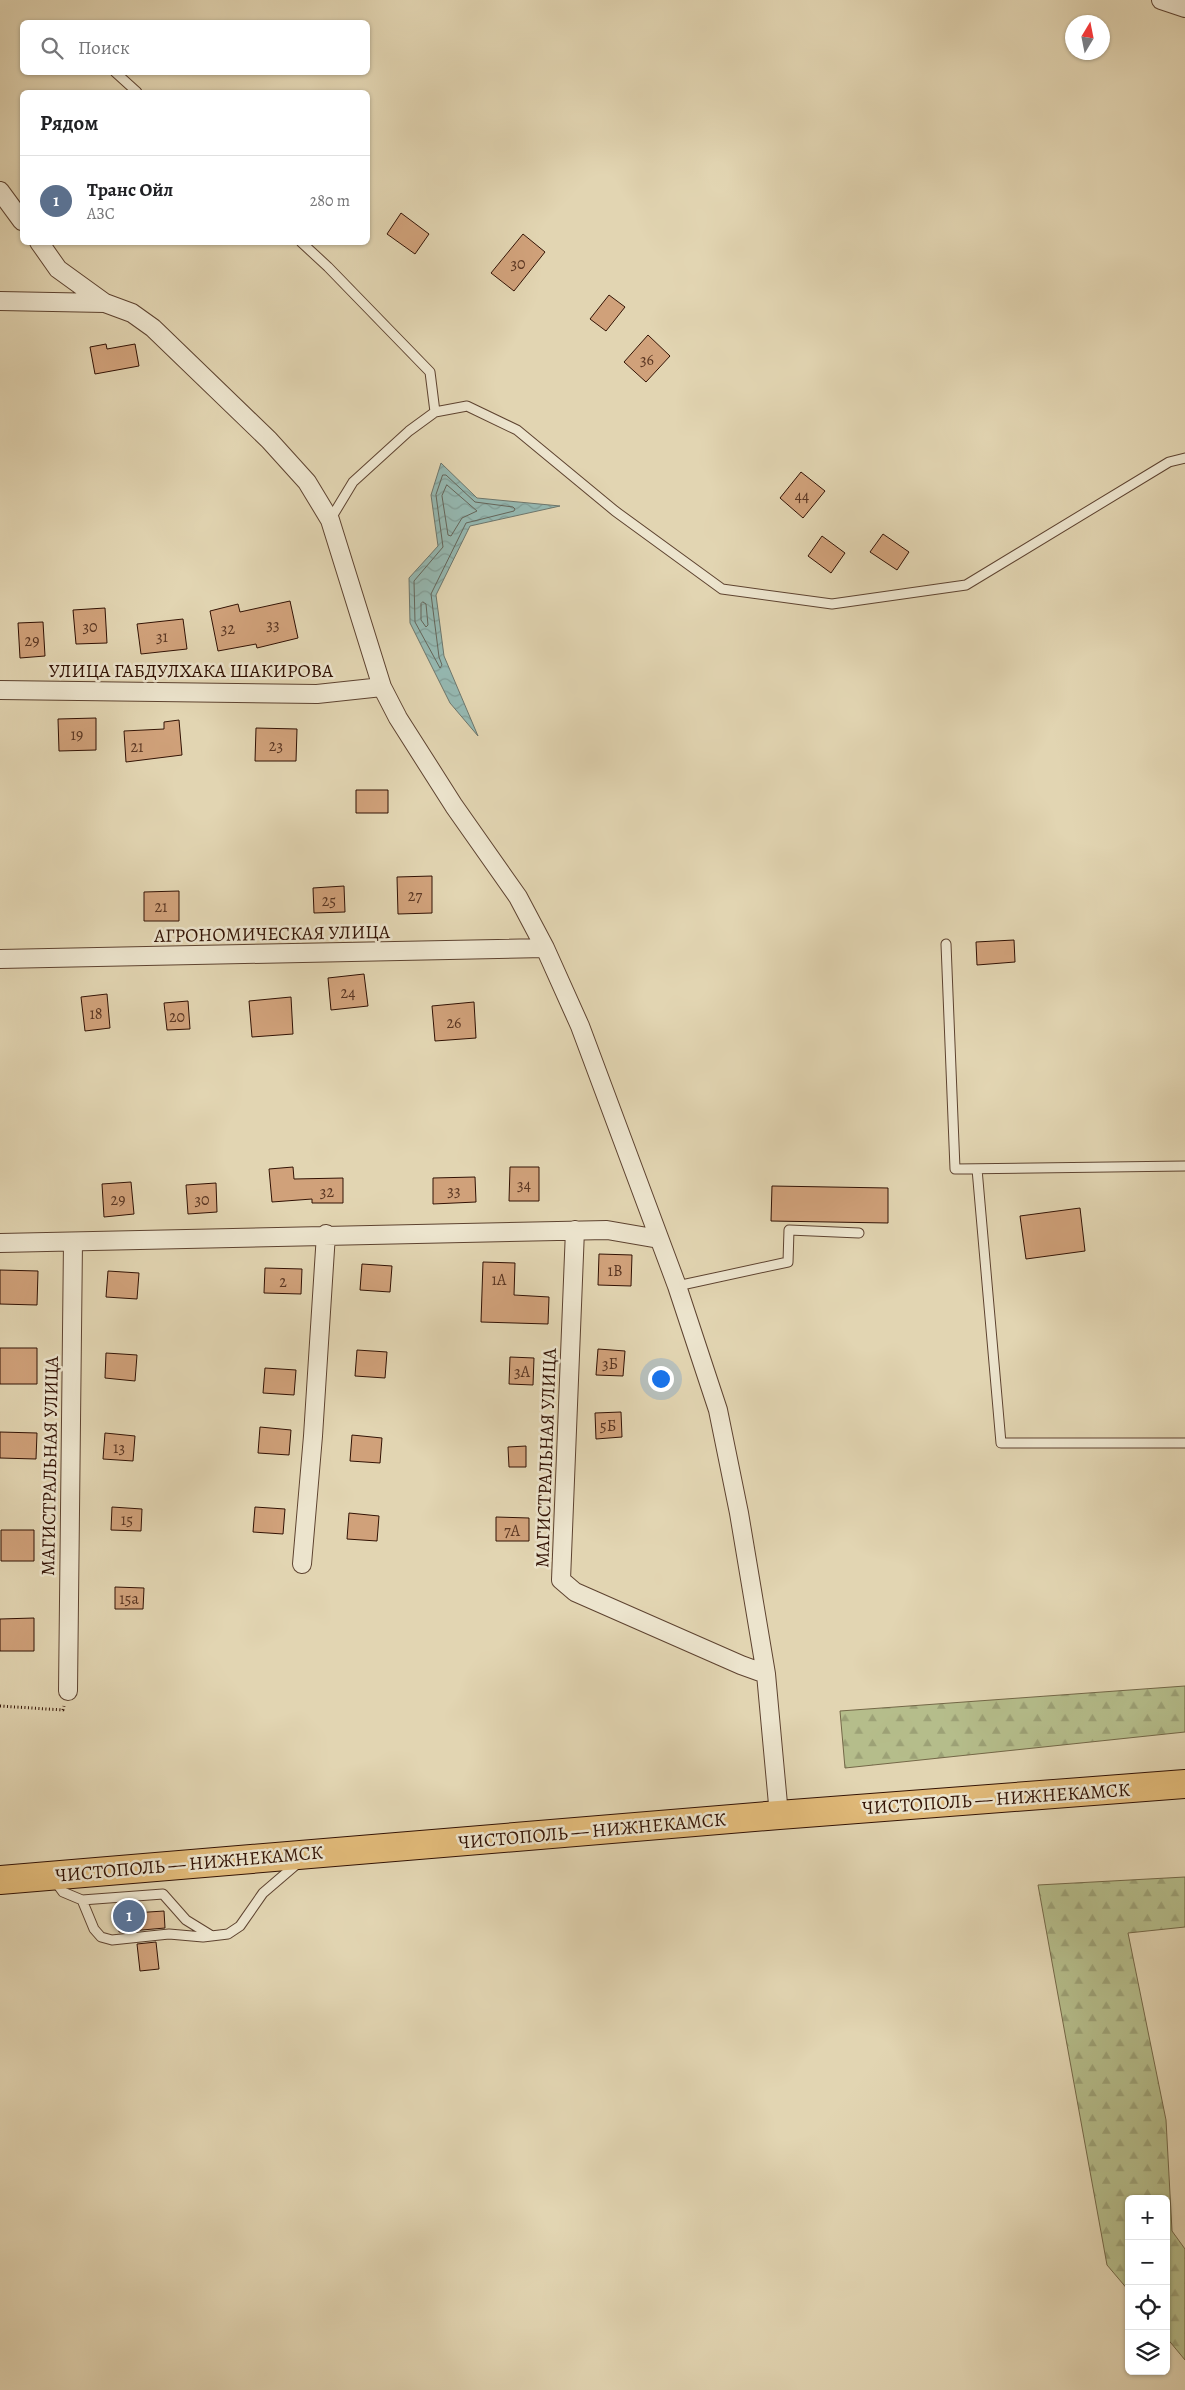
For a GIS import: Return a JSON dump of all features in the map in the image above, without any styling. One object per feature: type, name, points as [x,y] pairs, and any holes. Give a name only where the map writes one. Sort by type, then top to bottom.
[{"type":"main road","name":"ЧИСТОПОЛЬ — НИЖНЕКАМСК","points":[[0,1880],[779,1815],[1185,1784]]},
{"type":"street","points":[[1161,0],[1185,8]]},
{"type":"street","points":[[0,191],[20,218]]},
{"type":"street","points":[[41,245],[58,269],[105,303],[132,313],[152,328],[248,420],[307,482],[330,520],[382,686],[398,718],[454,806],[518,896],[545,948],[580,1026],[677,1286],[718,1410],[739,1513],[766,1674],[779,1815]]},
{"type":"street","points":[[0,301],[105,303]]},
{"type":"street","name":"УЛИЦА ГАБДУЛХАКА ШАКИРОВА","points":[[0,690],[317,694],[382,686]]},
{"type":"street","name":"АГРОНОМИЧЕСКАЯ УЛИЦА","points":[[0,959],[545,948]]},
{"type":"street","points":[[0,1242],[72,1242],[326,1234],[575,1230],[607,1230],[659,1239]]},
{"type":"street","name":"МАГИСТРАЛЬНАЯ УЛИЦА","points":[[575,1230],[561,1580],[575,1592],[741,1665],[766,1674]]},
{"type":"street","points":[[302,1564],[313,1436],[326,1234]]},
{"type":"street","name":"МАГИСТРАЛЬНАЯ УЛИЦА","points":[[68,1691],[72,1242]]},
{"type":"lane","points":[[118,75],[135,90]]},
{"type":"lane","points":[[305,245],[430,372],[435,412]]},
{"type":"lane","points":[[330,520],[353,482],[409,431],[435,412],[466,406],[517,430],[615,511],[722,589],[832,604],[966,585],[1169,462],[1185,458]]},
{"type":"lane","points":[[946,944],[955,1170],[1185,1166]]},
{"type":"lane","points":[[977,1169],[1001,1443],[1185,1443]]},
{"type":"lane","points":[[677,1286],[788,1262],[789,1230],[859,1233]]},
{"type":"lane","points":[[82,1900],[94,1930],[101,1936],[112,1940],[169,1934],[212,1936],[228,1934],[240,1926],[263,1893],[311,1853]]},
{"type":"lane","points":[[50,1875],[64,1892],[82,1900],[163,1894],[186,1920],[212,1936]]},
{"type":"path","points":[[0,1706],[63,1710],[68,1691]]},
{"type":"green space","points":[[1185,1686],[1185,1732],[845,1768],[840,1711]]},
{"type":"green space","points":[[1185,1877],[1185,1927],[1128,1933],[1166,2120],[1172,2231],[1185,2249],[1185,2360],[1170,2342],[1170,2195],[1125,2195],[1125,2286],[1107,2265],[1038,1885]]},
{"type":"water","points":[[441,463],[477,498],[560,506],[470,526],[436,595],[444,656],[478,736],[450,703],[410,623],[409,578],[438,546],[431,495]]},
{"type":"building","points":[[401,213],[429,234],[415,254],[387,234]]},
{"type":"building","points":[[523,234],[545,252],[514,291],[491,273]]},
{"type":"building","points":[[609,295],[625,307],[606,331],[590,319]]},
{"type":"building","points":[[648,335],[670,356],[646,382],[624,362]]},
{"type":"building","points":[[106,344],[107,349],[135,344],[139,366],[95,374],[90,347]]},
{"type":"building","points":[[801,472],[825,491],[803,518],[780,498]]},
{"type":"building","points":[[883,534],[909,552],[897,570],[870,552]]},
{"type":"building","points":[[822,536],[845,553],[831,573],[808,556]]},
{"type":"building","points":[[290,601],[298,638],[257,648],[256,644],[218,651],[210,611],[238,604],[240,612]]},
{"type":"building","points":[[105,608],[107,643],[76,644],[73,610]]},
{"type":"building","points":[[183,619],[187,649],[141,654],[137,624]]},
{"type":"building","points":[[43,622],[45,656],[20,658],[18,623]]},
{"type":"building","points":[[96,718],[96,750],[59,751],[58,719]]},
{"type":"building","points":[[179,720],[182,755],[126,762],[124,731],[164,729],[164,722]]},
{"type":"building","points":[[256,728],[297,729],[296,761],[255,761]]},
{"type":"building","points":[[356,790],[388,790],[388,813],[356,813]]},
{"type":"building","points":[[432,876],[432,913],[398,914],[397,877]]},
{"type":"building","points":[[344,886],[345,912],[314,913],[313,888]]},
{"type":"building","points":[[179,891],[179,921],[144,921],[144,892]]},
{"type":"building","points":[[1014,940],[1015,962],[977,965],[976,942]]},
{"type":"building","points":[[364,974],[368,1006],[331,1010],[328,978]]},
{"type":"building","points":[[107,994],[110,1028],[85,1031],[81,997]]},
{"type":"building","points":[[291,997],[293,1034],[252,1037],[249,1001]]},
{"type":"building","points":[[188,1001],[190,1029],[167,1030],[164,1003]]},
{"type":"building","points":[[474,1002],[476,1038],[435,1041],[432,1006]]},
{"type":"building","points":[[293,1167],[294,1179],[343,1178],[343,1203],[312,1203],[312,1199],[272,1202],[269,1169]]},
{"type":"building","points":[[510,1167],[539,1167],[539,1201],[509,1201]]},
{"type":"building","points":[[475,1177],[476,1202],[433,1204],[433,1178]]},
{"type":"building","points":[[131,1182],[134,1214],[104,1217],[102,1184]]},
{"type":"building","points":[[216,1183],[217,1212],[188,1214],[186,1185]]},
{"type":"building","points":[[772,1186],[888,1188],[888,1223],[771,1221]]},
{"type":"building","points":[[1080,1208],[1085,1251],[1026,1259],[1020,1216]]},
{"type":"building","points":[[599,1254],[632,1255],[631,1286],[598,1285]]},
{"type":"building","points":[[483,1262],[515,1263],[514,1295],[549,1297],[548,1324],[481,1322]]},
{"type":"building","points":[[362,1264],[392,1266],[390,1292],[360,1290]]},
{"type":"building","points":[[265,1268],[302,1269],[301,1294],[264,1293]]},
{"type":"building","points":[[0,1270],[38,1271],[37,1305],[0,1304]]},
{"type":"building","points":[[108,1271],[139,1273],[137,1299],[106,1297]]},
{"type":"building","points":[[0,1348],[37,1348],[37,1384],[0,1384]]},
{"type":"building","points":[[598,1349],[625,1351],[623,1376],[596,1375]]},
{"type":"building","points":[[357,1350],[387,1352],[385,1378],[355,1376]]},
{"type":"building","points":[[106,1353],[137,1355],[135,1381],[105,1378]]},
{"type":"building","points":[[510,1357],[534,1358],[533,1385],[509,1384]]},
{"type":"building","points":[[265,1368],[296,1370],[294,1395],[263,1393]]},
{"type":"building","points":[[621,1412],[622,1437],[596,1439],[595,1413]]},
{"type":"building","points":[[260,1427],[291,1430],[289,1455],[258,1453]]},
{"type":"building","points":[[0,1432],[37,1433],[36,1459],[0,1458]]},
{"type":"building","points":[[105,1433],[135,1436],[133,1461],[103,1459]]},
{"type":"building","points":[[352,1435],[382,1438],[380,1463],[350,1461]]},
{"type":"building","points":[[526,1446],[526,1467],[509,1467],[508,1447]]},
{"type":"building","points":[[112,1507],[142,1509],[141,1531],[111,1530]]},
{"type":"building","points":[[255,1507],[285,1509],[283,1534],[253,1532]]},
{"type":"building","points":[[349,1513],[379,1516],[377,1541],[347,1539]]},
{"type":"building","points":[[496,1517],[529,1518],[529,1541],[496,1541]]},
{"type":"building","points":[[1,1530],[34,1530],[34,1561],[1,1561]]},
{"type":"building","points":[[115,1587],[144,1588],[143,1609],[115,1609]]},
{"type":"building","points":[[34,1618],[34,1651],[0,1651],[0,1619]]},
{"type":"building","points":[[164,1911],[165,1928],[119,1932],[118,1914]]},
{"type":"building","points":[[156,1942],[159,1969],[140,1971],[137,1944]]},
{"type":"place","name":"Транс Ойл","points":[[129,1916]]}]
